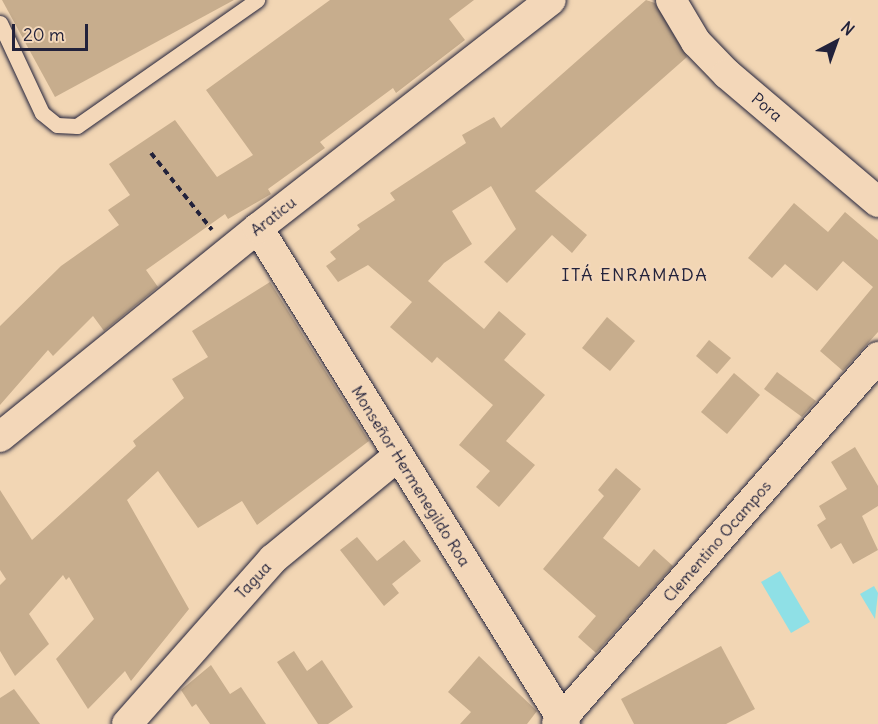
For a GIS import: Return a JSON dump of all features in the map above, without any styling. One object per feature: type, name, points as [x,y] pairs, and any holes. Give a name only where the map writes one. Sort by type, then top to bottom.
[{"type":"street","name":"Araticu","points":[[0,437],[258,228],[551,0]]},
{"type":"street","name":"Pora","points":[[671,0],[696,42],[727,74],[878,202]]},
{"type":"street","name":"Monseñor Hermenegildo Roa","points":[[258,228],[561,722]]},
{"type":"street","name":"Clementino Ocampos","points":[[561,722],[878,357]]},
{"type":"street","name":"Tagua","points":[[127,724],[273,558],[398,456]]},
{"type":"lane","points":[[0,23],[42,113],[57,125],[77,126],[257,0]]},
{"type":"path","points":[[151,153],[228,252]]},
{"type":"water","points":[[780,571],[810,622],[791,633],[761,582]]},
{"type":"water","points":[[874,586],[878,593],[875,619],[860,594]]},
{"type":"building","points":[[2,0],[234,0],[55,97]]},
{"type":"building","points":[[330,0],[474,0],[449,19],[465,40],[396,93],[393,88],[320,142],[325,148],[268,189],[271,194],[228,219],[225,214],[146,270],[158,287],[104,331],[93,316],[53,356],[48,350],[0,405],[0,326],[61,266],[119,225],[108,210],[130,195],[109,164],[175,120],[217,177],[253,155],[206,90]]},
{"type":"building","points":[[646,0],[655,3],[687,57],[535,191],[587,235],[572,253],[552,235],[507,283],[484,262],[516,229],[491,186],[452,211],[472,244],[444,263],[428,281],[484,329],[499,311],[526,334],[504,360],[545,395],[506,441],[535,465],[499,507],[476,487],[490,471],[459,445],[493,405],[437,357],[432,363],[390,327],[412,302],[368,265],[338,282],[326,266],[336,259],[330,252],[360,229],[357,225],[395,200],[390,193],[466,143],[462,135],[494,117],[501,128]]},
{"type":"building","points":[[794,203],[828,232],[845,212],[878,240],[878,332],[843,371],[820,351],[873,287],[843,261],[817,291],[785,264],[772,278],[748,258]]},
{"type":"building","points":[[270,282],[369,441],[257,525],[242,501],[198,528],[158,471],[127,500],[189,609],[131,681],[125,671],[88,709],[56,659],[94,619],[69,577],[66,580],[63,575],[29,614],[49,644],[15,676],[0,651],[0,585],[6,579],[0,570],[0,490],[32,540],[136,446],[133,441],[184,398],[172,379],[208,357],[192,331]]},
{"type":"building","points":[[607,317],[635,341],[610,371],[582,348]]},
{"type":"building","points":[[709,340],[731,358],[717,374],[696,356]]},
{"type":"building","points":[[777,372],[816,401],[802,417],[764,389]]},
{"type":"building","points":[[734,373],[760,395],[727,434],[701,412]]},
{"type":"building","points":[[855,447],[878,486],[878,506],[862,516],[878,550],[853,564],[841,543],[831,549],[817,525],[826,519],[819,506],[847,489],[831,462]]},
{"type":"building","points":[[616,468],[641,489],[603,538],[639,567],[654,549],[673,566],[596,653],[578,637],[596,616],[543,569],[604,496],[598,490]]},
{"type":"building","points":[[357,537],[377,561],[404,540],[421,561],[392,584],[399,593],[384,606],[340,550]]},
{"type":"building","points":[[721,646],[755,709],[726,724],[634,724],[621,699]]},
{"type":"building","points":[[294,651],[307,671],[322,660],[353,707],[328,724],[318,724],[277,662]]},
{"type":"building","points":[[479,656],[537,711],[527,724],[460,724],[471,712],[448,692]]},
{"type":"building","points":[[211,665],[230,694],[241,687],[266,724],[210,724],[196,704],[192,707],[181,690]]},
{"type":"building","points":[[14,689],[40,724],[0,724],[0,698]]},
{"type":"district","name":"ITÁ ENRAMADA","points":[[635,275]]}]
